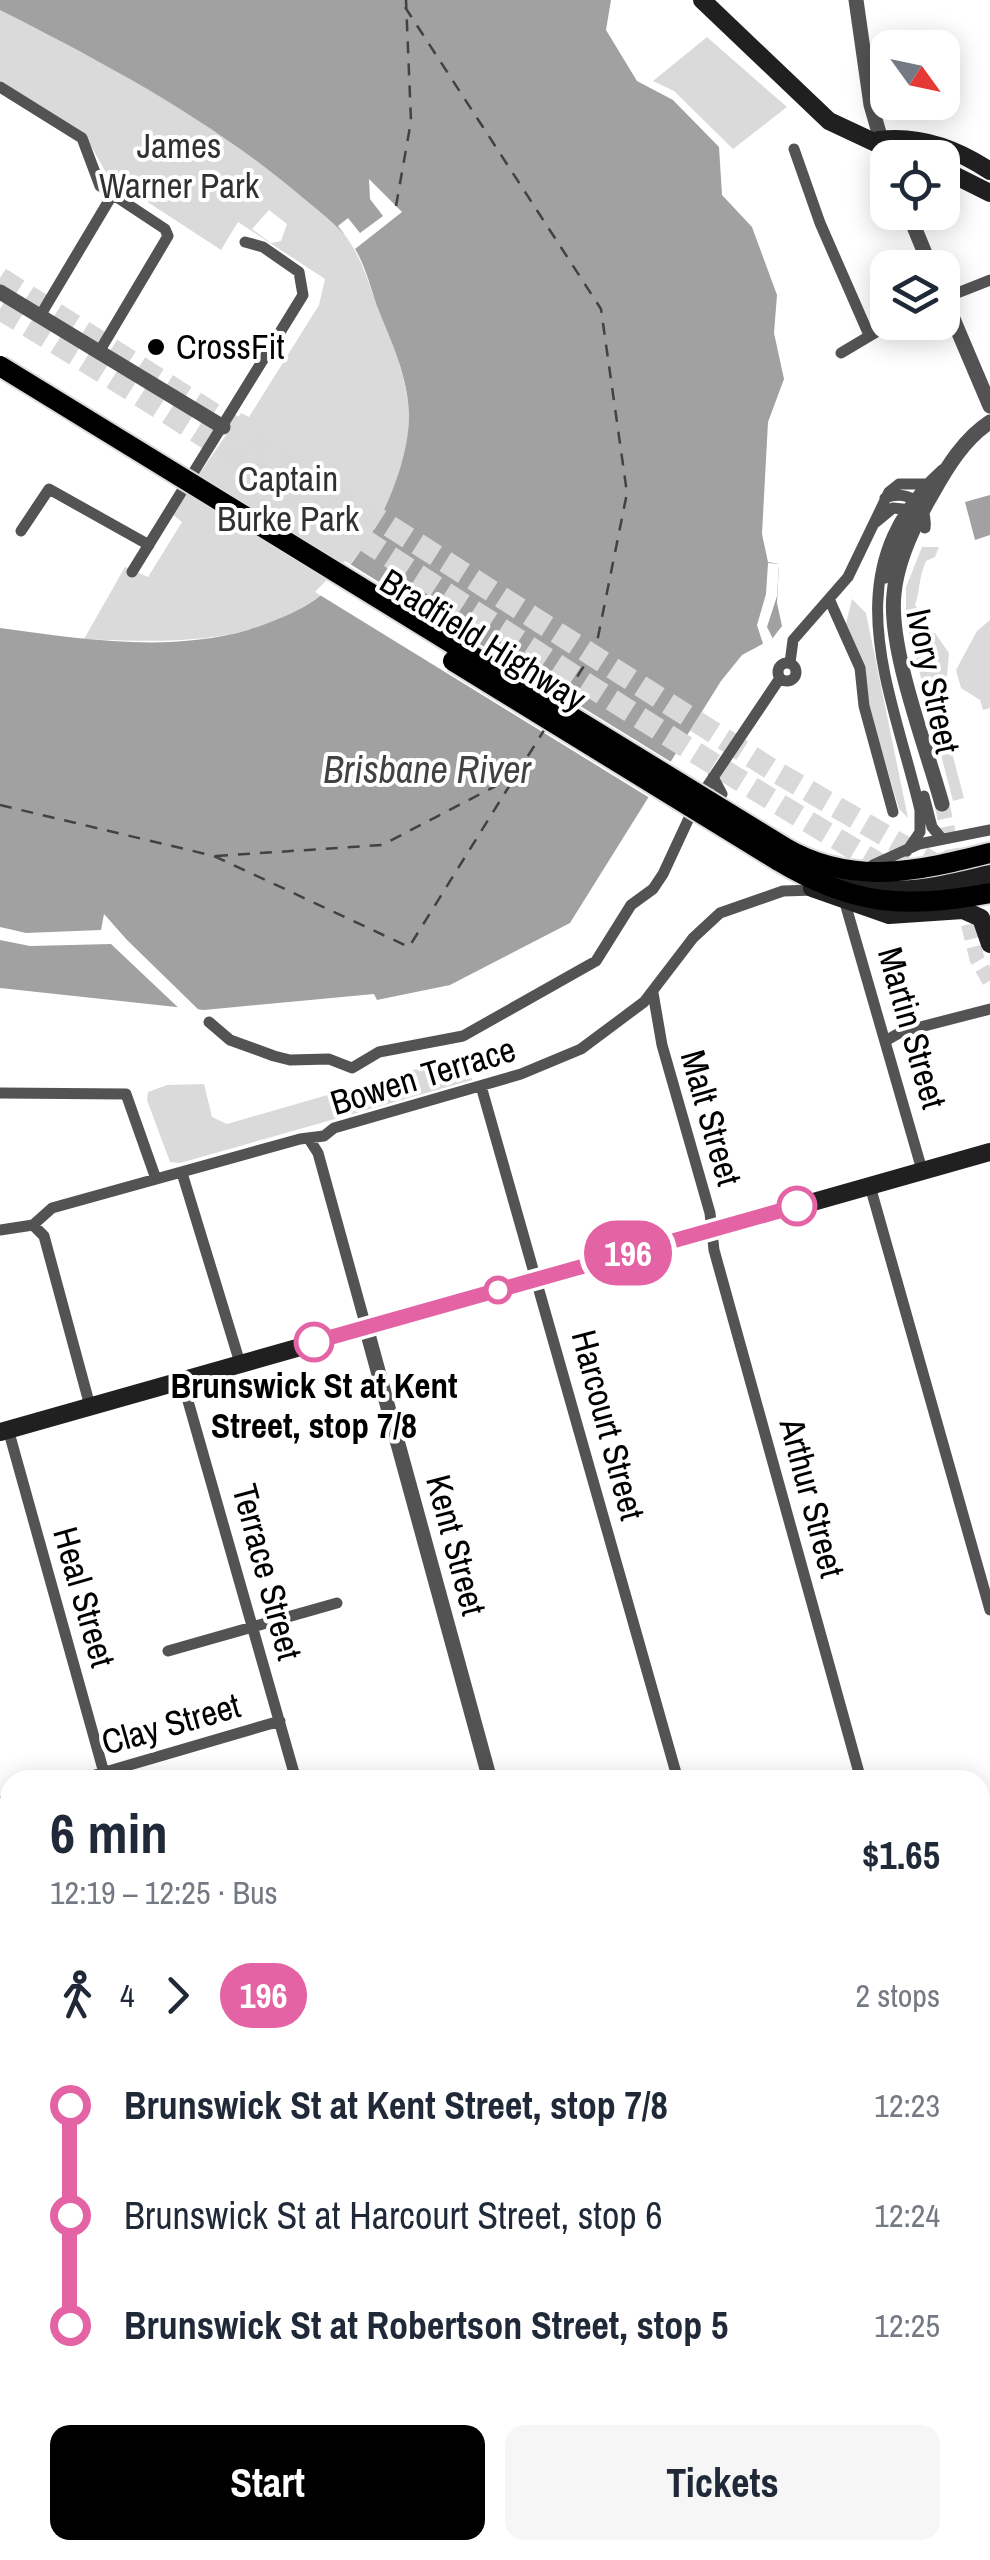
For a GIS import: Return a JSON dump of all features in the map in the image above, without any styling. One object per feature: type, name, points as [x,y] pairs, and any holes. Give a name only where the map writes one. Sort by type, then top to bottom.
[{"type":"highway","name":"Bradfield Highway","points":[[0,366],[829,887]]},
{"type":"highway","name":"Bradfield Highway","points":[[0,382],[780,856]]},
{"type":"highway","points":[[829,887],[850,872],[916,871],[990,853]]},
{"type":"highway","points":[[829,887],[904,905],[990,894]]},
{"type":"main road","points":[[702,0],[825,118],[880,140],[918,140]]},
{"type":"main road","points":[[960,155],[990,171]]},
{"type":"main road","points":[[960,178],[990,193]]},
{"type":"main road","points":[[829,887],[847,881],[881,890],[922,888],[990,874]]},
{"type":"main road","points":[[829,887],[901,917],[964,910],[981,918],[990,944]]},
{"type":"main road","points":[[4,1430],[990,1152]]},
{"type":"street","points":[[856,0],[880,140]]},
{"type":"street","points":[[0,87],[82,138],[96,180],[111,197],[166,229],[164,246],[98,352]]},
{"type":"street","points":[[794,149],[869,335],[842,353]]},
{"type":"street","points":[[40,316],[111,197]]},
{"type":"street","points":[[132,572],[299,305],[304,287],[300,272],[263,246],[245,242]]},
{"type":"street","points":[[960,291],[990,280]]},
{"type":"street","points":[[0,292],[224,427]]},
{"type":"street","points":[[960,336],[990,406]]},
{"type":"street","points":[[954,465],[990,422]]},
{"type":"street","points":[[873,525],[890,510],[914,506],[990,432]]},
{"type":"street","name":"Ivory Street","points":[[907,851],[920,832],[920,810],[879,635],[875,600],[884,549],[927,484],[954,465]]},
{"type":"street","name":"Ivory Street","points":[[914,506],[893,604],[898,639],[946,804],[903,626],[902,583],[954,465]]},
{"type":"street","points":[[209,1022],[230,1040],[274,1056],[290,1060],[328,1059],[345,1068],[378,1052],[463,1036],[596,961],[631,905],[649,892],[663,874],[690,814],[703,822],[722,794],[713,777],[754,710],[780,678],[780,666],[790,663],[794,640],[848,577],[885,498],[899,484],[927,484]]},
{"type":"street","points":[[21,530],[48,489],[149,545]]},
{"type":"street","points":[[885,498],[901,494],[914,506],[925,528]]},
{"type":"street","name":"Ivory Street","points":[[914,506],[890,556],[883,603],[889,648],[931,824],[942,839]]},
{"type":"street","points":[[830,601],[860,668],[864,706],[894,812]]},
{"type":"street","points":[[850,872],[942,839],[990,830]]},
{"type":"street","name":"Bowen Terrace","points":[[0,1230],[33,1225],[52,1208],[324,1136],[334,1128],[546,1066],[581,1050],[637,1009],[693,938],[720,914],[783,891],[829,887]]},
{"type":"street","name":"Martin Street","points":[[829,887],[887,1040],[922,1170]]},
{"type":"street","points":[[964,910],[990,907]]},
{"type":"street","name":"Malt Street","points":[[652,994],[712,1230]]},
{"type":"street","name":"Malt Street","points":[[637,1009],[656,1021]]},
{"type":"street","points":[[887,1040],[990,1009]]},
{"type":"street","name":"Harcourt Street","points":[[482,1086],[675,1770]]},
{"type":"street","points":[[0,1093],[126,1094],[156,1179]]},
{"type":"street","points":[[318,1152],[324,1136]]},
{"type":"street","name":"Kent Street","points":[[309,1139],[318,1152],[487,1770]]},
{"type":"street","points":[[182,1173],[240,1363]]},
{"type":"street","points":[[870,1186],[990,1610]]},
{"type":"street","points":[[33,1225],[44,1236],[90,1406]]},
{"type":"street","name":"Arthur Street","points":[[712,1230],[858,1770]]},
{"type":"street","name":"Terrace Street","points":[[182,1380],[293,1770]]},
{"type":"street","name":"Heal Street","points":[[4,1430],[103,1770]]},
{"type":"street","points":[[168,1651],[337,1603]]},
{"type":"street","name":"Clay Street","points":[[124,1770],[280,1721]]},
{"type":"green space","name":"Captain Burke Park","points":[[0,10],[113,70],[222,136],[323,213],[348,239],[358,257],[393,345],[408,399],[402,463],[380,518],[348,567],[330,587],[285,617],[230,634],[201,638],[84,639],[125,567],[148,577],[182,522],[172,514],[241,413],[249,417],[319,305],[325,279],[238,222],[221,250],[108,176],[83,132],[0,81]],"holes":[[[269,210],[287,224],[281,241],[271,243],[252,229]]]},
{"type":"green space","points":[[707,37],[787,107],[733,149],[674,91],[653,81]]},
{"type":"green space","points":[[922,547],[939,547],[935,557],[926,561],[915,605],[927,621],[925,631],[935,633],[949,653],[943,719],[964,798],[953,801],[906,620],[906,587]]},
{"type":"green space","points":[[852,599],[866,613],[908,818],[899,809],[869,707],[865,668],[846,624]]},
{"type":"green space","points":[[990,620],[990,708],[983,710],[980,700],[961,688],[956,670],[977,631]]},
{"type":"green space","points":[[469,1054],[472,1080],[180,1163],[170,1162],[147,1100],[148,1092],[167,1085],[204,1084],[212,1117],[227,1124]]},
{"type":"water","name":"Brisbane River","points":[[0,0],[611,0],[606,30],[637,81],[673,100],[719,147],[722,195],[752,227],[777,295],[774,333],[784,379],[768,422],[762,534],[768,562],[779,564],[777,603],[782,626],[772,639],[742,655],[721,681],[570,923],[450,985],[377,1000],[374,994],[204,1010],[0,988],[0,628],[124,642],[186,641],[248,630],[296,611],[329,588],[348,568],[379,519],[401,464],[409,414],[402,372],[366,273],[356,250],[339,229],[226,139],[116,71],[0,10]]},
{"type":"water","points":[[990,495],[990,535],[975,540],[965,502]]},
{"type":"pier","points":[[369,179],[402,212],[355,249],[338,226],[348,218],[360,233],[383,216],[370,199]]},
{"type":"pier","points":[[345,561],[676,765],[653,800],[315,592]]},
{"type":"pier","points":[[768,563],[779,564],[777,596],[767,627],[775,643],[765,650],[757,625],[766,594]]},
{"type":"pier","points":[[104,914],[204,1015],[184,1013],[111,944],[30,946],[0,940],[0,927],[26,933],[101,930]]},
{"type":"ferry route","points":[[396,206],[411,121],[406,0]]},
{"type":"ferry route","points":[[405,7],[601,309],[627,493],[596,647],[563,699]]},
{"type":"ferry route","points":[[0,805],[214,856],[409,947],[546,727]]},
{"type":"ferry route","points":[[216,856],[382,845],[515,776]]},
{"type":"tunnel","points":[[0,278],[771,769],[946,871]]},
{"type":"tunnel","points":[[0,309],[698,754],[935,896]]},
{"type":"tunnel","points":[[942,804],[956,870]]},
{"type":"tunnel","points":[[963,902],[977,959],[990,982]]},
{"type":"bus line","name":"196","points":[[314,1342],[797,1206]]},
{"type":"place","name":"CrossFit","points":[[156,347]]},
{"type":"place","name":"Brunswick St at Kent Street, stop 7/8","points":[[314,1342]]},
{"type":"park label","name":"James Warner Park","points":[[179,166]]}]
